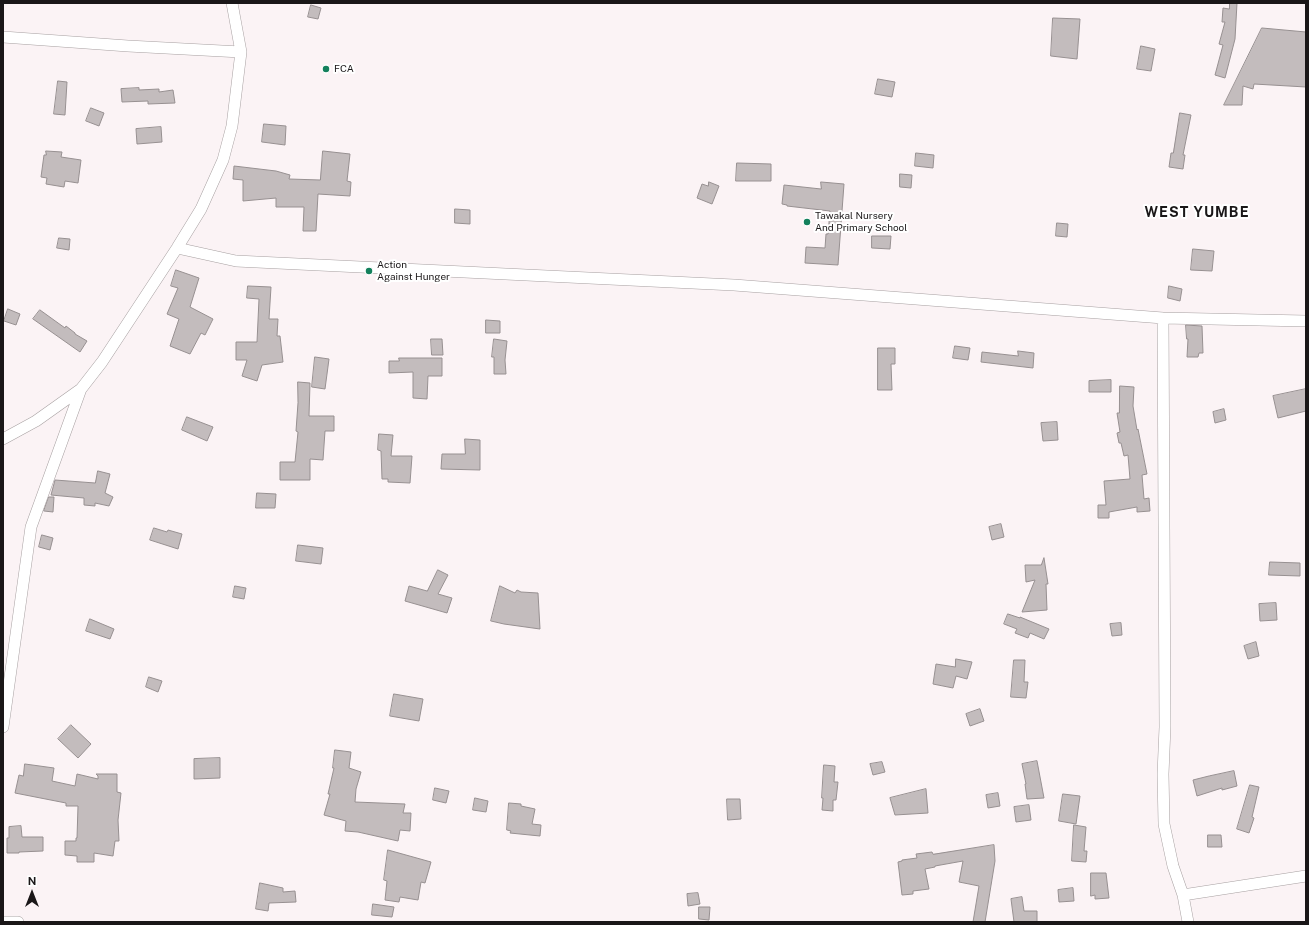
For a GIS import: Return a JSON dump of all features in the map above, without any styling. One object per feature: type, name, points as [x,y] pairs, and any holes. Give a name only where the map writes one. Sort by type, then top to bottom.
[{"type":"street","points":[[3,439],[36,421],[81,389],[102,362],[201,209],[223,160],[232,126],[241,52],[232,3]]},
{"type":"street","points":[[3,37],[241,52]]},
{"type":"street","points":[[177,248],[236,261],[734,285],[1163,318],[1306,321]]},
{"type":"street","points":[[1163,318],[1164,824],[1172,866],[1183,895],[1188,922]]},
{"type":"street","points":[[3,727],[31,528],[81,389]]},
{"type":"street","points":[[1183,895],[1306,876]]},
{"type":"street","points":[[3,922],[18,922]]},
{"type":"building","points":[[1230,3],[1237,3],[1235,39],[1225,78],[1215,75],[1223,45],[1219,44],[1225,22],[1222,22],[1223,8],[1229,9]]},
{"type":"building","points":[[311,5],[321,8],[318,19],[308,17]]},
{"type":"building","points":[[1053,18],[1080,19],[1077,59],[1051,56]]},
{"type":"building","points":[[1262,28],[1306,32],[1306,87],[1254,84],[1253,89],[1243,86],[1242,105],[1224,105]]},
{"type":"building","points":[[1141,46],[1155,49],[1151,71],[1137,69]]},
{"type":"building","points":[[878,79],[895,82],[892,97],[875,94]]},
{"type":"building","points":[[58,81],[67,82],[65,115],[54,114]]},
{"type":"building","points":[[139,88],[139,90],[159,89],[159,92],[173,90],[175,103],[148,104],[148,101],[122,102],[121,89]]},
{"type":"building","points":[[91,108],[104,113],[99,126],[86,121]]},
{"type":"building","points":[[1180,113],[1191,115],[1183,155],[1185,155],[1183,169],[1169,167]]},
{"type":"building","points":[[264,124],[286,126],[285,145],[262,142]]},
{"type":"building","points":[[161,127],[162,142],[137,144],[136,129]]},
{"type":"building","points":[[46,151],[62,152],[61,157],[81,160],[78,183],[65,181],[64,187],[46,184],[47,178],[41,177],[44,155],[46,155]]},
{"type":"building","points":[[323,151],[350,154],[347,181],[351,182],[350,196],[318,194],[316,231],[303,231],[304,207],[276,207],[276,198],[243,201],[243,180],[233,179],[234,166],[276,171],[290,175],[289,179],[320,180]]},
{"type":"building","points":[[916,153],[934,155],[933,168],[915,166]]},
{"type":"building","points":[[737,163],[771,164],[771,181],[736,181]]},
{"type":"building","points":[[900,174],[912,175],[911,188],[900,187]]},
{"type":"building","points":[[709,182],[719,186],[712,204],[697,198],[702,184],[708,186]]},
{"type":"building","points":[[821,182],[844,184],[838,265],[805,263],[806,247],[825,248],[830,211],[787,206],[782,204],[784,185],[821,189]]},
{"type":"building","points":[[455,209],[470,210],[470,224],[455,223]]},
{"type":"building","points":[[1057,223],[1068,224],[1067,237],[1056,236]]},
{"type":"building","points":[[872,236],[891,236],[890,249],[872,248]]},
{"type":"building","points":[[59,238],[70,239],[69,250],[57,248]]},
{"type":"building","points":[[1193,249],[1214,251],[1212,271],[1191,270]]},
{"type":"building","points":[[176,270],[199,278],[190,307],[213,319],[205,335],[201,333],[190,354],[170,346],[179,319],[167,314],[178,288],[171,286]]},
{"type":"building","points":[[248,286],[271,287],[269,319],[278,319],[277,336],[280,336],[283,362],[262,365],[257,381],[242,376],[247,360],[236,360],[236,342],[257,342],[259,299],[247,298]]},
{"type":"building","points":[[1169,286],[1182,289],[1180,301],[1168,298]]},
{"type":"building","points":[[8,309],[20,314],[16,325],[4,321]]},
{"type":"building","points":[[40,310],[65,328],[66,326],[75,334],[87,341],[80,352],[33,319]]},
{"type":"building","points":[[486,320],[500,321],[500,333],[486,333]]},
{"type":"building","points":[[1186,325],[1202,326],[1203,353],[1199,353],[1198,357],[1187,357],[1188,339]]},
{"type":"building","points":[[431,339],[442,339],[443,355],[432,355]]},
{"type":"building","points":[[494,339],[507,341],[505,360],[506,374],[494,374],[494,357],[492,357]]},
{"type":"building","points":[[955,346],[970,348],[968,360],[953,358]]},
{"type":"building","points":[[878,348],[895,348],[895,364],[891,364],[892,390],[878,390]]},
{"type":"building","points":[[1018,351],[1034,353],[1033,368],[981,362],[982,352],[1018,356]]},
{"type":"building","points":[[315,357],[329,359],[325,389],[312,387]]},
{"type":"building","points":[[399,358],[442,358],[442,376],[428,376],[427,399],[413,398],[413,372],[389,373],[389,361],[399,361]]},
{"type":"building","points":[[1111,380],[1111,392],[1089,392],[1089,381]]},
{"type":"building","points":[[298,382],[310,383],[309,416],[334,416],[334,431],[325,431],[323,460],[310,459],[310,480],[280,480],[280,462],[295,462],[298,432],[296,431]]},
{"type":"building","points":[[1120,386],[1134,387],[1133,406],[1147,474],[1142,475],[1144,499],[1149,498],[1150,511],[1137,512],[1137,507],[1109,512],[1109,518],[1098,518],[1098,505],[1106,505],[1104,481],[1130,479],[1128,455],[1124,456],[1117,433],[1120,432],[1117,413],[1119,413]]},
{"type":"building","points":[[1306,389],[1306,411],[1278,418],[1273,396]]},
{"type":"building","points":[[1224,409],[1226,420],[1215,423],[1213,412]]},
{"type":"building","points":[[187,417],[213,427],[207,441],[182,430]]},
{"type":"building","points":[[1057,422],[1058,440],[1043,441],[1041,423]]},
{"type":"building","points":[[379,434],[393,435],[391,456],[412,456],[410,483],[388,482],[388,479],[382,479],[381,451],[378,450]]},
{"type":"building","points":[[465,439],[480,440],[480,470],[441,469],[442,454],[465,454]]},
{"type":"building","points":[[98,471],[110,474],[105,493],[113,497],[109,506],[95,503],[95,506],[84,505],[84,498],[51,495],[55,480],[95,483]]},
{"type":"building","points":[[257,493],[276,494],[275,508],[256,508]]},
{"type":"building","points":[[49,497],[54,497],[53,512],[44,511]]},
{"type":"building","points":[[1001,524],[1004,537],[992,540],[989,527]]},
{"type":"building","points":[[154,528],[182,534],[178,549],[150,540]]},
{"type":"building","points":[[42,535],[53,538],[50,550],[39,547]]},
{"type":"building","points":[[298,545],[323,548],[321,564],[296,561]]},
{"type":"building","points":[[1044,558],[1048,584],[1046,584],[1047,610],[1022,612],[1035,580],[1026,582],[1025,565],[1041,565]]},
{"type":"building","points":[[1270,562],[1300,563],[1300,576],[1269,575]]},
{"type":"building","points":[[438,570],[448,575],[438,594],[452,598],[447,613],[405,601],[409,586],[427,591]]},
{"type":"building","points":[[235,586],[246,588],[244,599],[233,597]]},
{"type":"building","points":[[500,586],[515,593],[517,590],[521,592],[538,593],[540,629],[491,621]]},
{"type":"building","points":[[1276,603],[1277,620],[1260,621],[1259,604]]},
{"type":"building","points":[[1008,614],[1020,617],[1049,629],[1044,639],[1030,633],[1028,638],[1015,633],[1017,629],[1004,624]]},
{"type":"building","points":[[90,619],[114,629],[110,639],[86,631]]},
{"type":"building","points":[[1121,623],[1122,635],[1112,636],[1110,624]]},
{"type":"building","points":[[1256,642],[1259,656],[1248,659],[1244,646]]},
{"type":"building","points":[[956,659],[972,662],[967,679],[956,676],[953,688],[933,684],[936,664],[955,667]]},
{"type":"building","points":[[1014,660],[1025,660],[1024,682],[1028,682],[1026,698],[1011,697]]},
{"type":"building","points":[[149,677],[162,681],[158,692],[146,687]]},
{"type":"building","points":[[394,694],[423,699],[419,721],[390,716]]},
{"type":"building","points":[[980,709],[984,721],[970,726],[966,714]]},
{"type":"building","points":[[71,725],[91,744],[78,758],[58,739]]},
{"type":"building","points":[[335,750],[351,752],[349,768],[361,772],[356,789],[355,802],[405,804],[403,813],[411,813],[410,831],[400,830],[398,841],[358,832],[345,831],[346,821],[324,815],[330,794],[328,794],[334,768]]},
{"type":"building","points":[[220,758],[220,778],[194,779],[194,759]]},
{"type":"building","points":[[1037,761],[1044,798],[1027,799],[1022,764]]},
{"type":"building","points":[[882,762],[885,772],[873,775],[870,764]]},
{"type":"building","points":[[25,764],[54,768],[52,781],[75,786],[77,774],[98,779],[96,774],[117,774],[117,792],[121,793],[118,820],[119,841],[115,841],[113,856],[94,853],[94,862],[77,862],[77,856],[65,855],[65,841],[76,841],[77,838],[78,806],[66,806],[66,803],[15,793],[19,775],[23,776]]},
{"type":"building","points":[[824,765],[835,766],[834,782],[838,782],[836,800],[833,800],[833,811],[822,810]]},
{"type":"building","points":[[1234,771],[1237,786],[1222,790],[1222,788],[1197,796],[1193,780]]},
{"type":"building","points":[[1250,785],[1259,787],[1252,817],[1254,818],[1249,833],[1237,829]]},
{"type":"building","points":[[435,788],[449,791],[446,803],[433,800]]},
{"type":"building","points":[[926,789],[928,813],[895,815],[890,798]]},
{"type":"building","points":[[998,793],[1000,806],[988,808],[986,795]]},
{"type":"building","points":[[1063,794],[1080,796],[1076,824],[1059,821]]},
{"type":"building","points":[[475,798],[488,801],[486,812],[473,810]]},
{"type":"building","points":[[727,799],[740,799],[741,819],[728,820]]},
{"type":"building","points":[[509,803],[521,804],[521,806],[535,809],[532,824],[541,825],[540,836],[510,833],[511,831],[507,830]]},
{"type":"building","points":[[1029,805],[1031,820],[1016,822],[1014,807]]},
{"type":"building","points":[[1074,825],[1086,827],[1084,851],[1087,851],[1086,862],[1072,861]]},
{"type":"building","points":[[21,826],[22,837],[43,837],[43,851],[7,853],[9,827]]},
{"type":"building","points":[[1208,835],[1221,835],[1222,847],[1208,847]]},
{"type":"building","points":[[994,845],[995,861],[985,922],[973,922],[979,886],[959,882],[963,861],[925,869],[929,889],[913,891],[913,894],[902,895],[898,862],[917,858],[916,854],[932,852],[933,854]]},
{"type":"building","points":[[388,850],[431,862],[425,883],[421,882],[418,900],[400,897],[399,902],[385,900],[387,881],[384,880]]},
{"type":"building","points":[[1091,873],[1106,873],[1109,898],[1095,899],[1095,895],[1091,896]]},
{"type":"building","points":[[260,883],[283,888],[283,892],[295,891],[296,902],[269,903],[268,911],[256,909]]},
{"type":"building","points":[[1073,888],[1074,901],[1059,902],[1058,890]]},
{"type":"building","points":[[698,893],[700,904],[688,906],[687,894]]},
{"type":"building","points":[[1022,897],[1024,911],[1037,911],[1037,922],[1014,922],[1011,899]]},
{"type":"building","points":[[373,904],[394,907],[392,917],[372,915]]},
{"type":"building","points":[[699,907],[710,907],[709,920],[699,919]]},
{"type":"place","name":"FCA","points":[[326,69]]},
{"type":"place","name":"Tawakal Nursery And Primary School","points":[[807,222]]},
{"type":"place","name":"Action Against Hunger","points":[[369,271]]},
{"type":"district","name":"WEST YUMBE","points":[[1197,213]]}]
